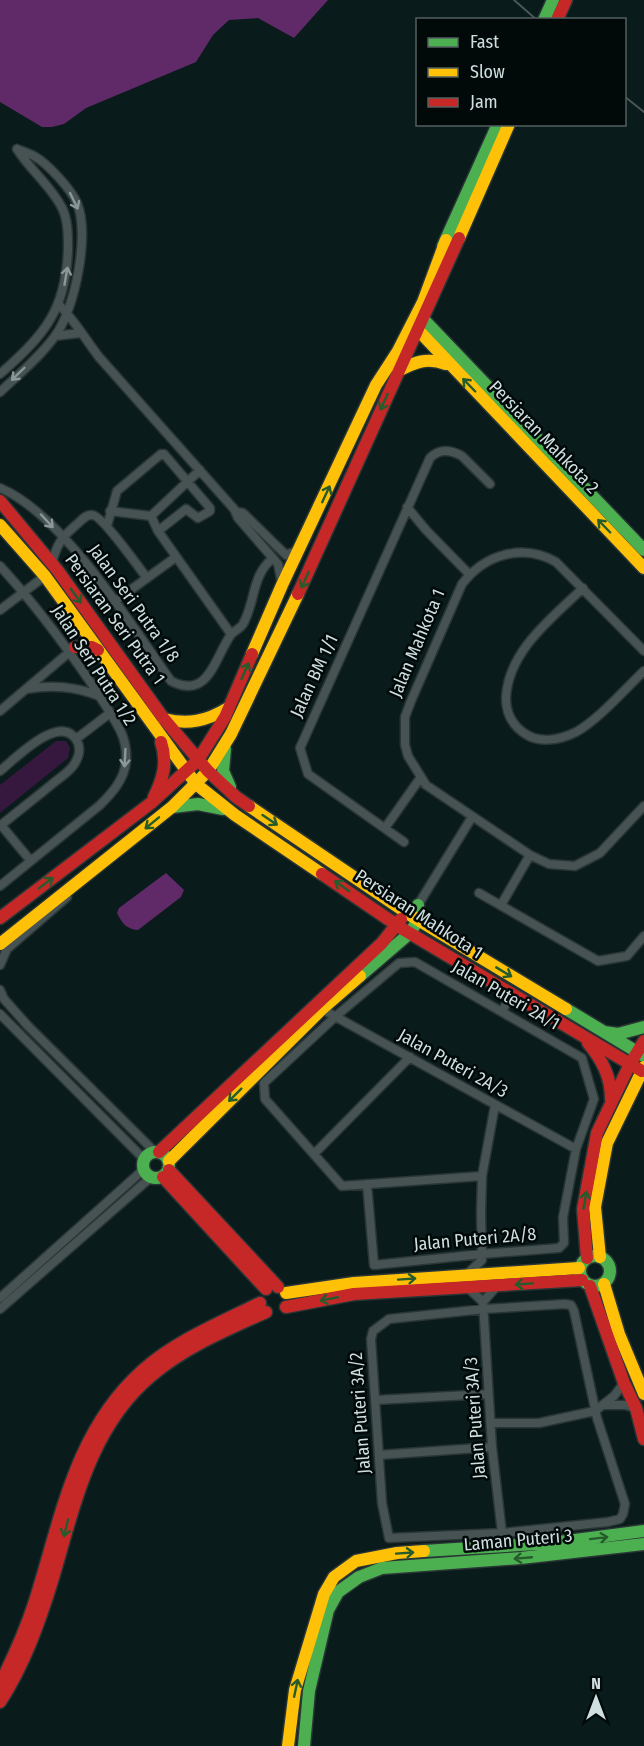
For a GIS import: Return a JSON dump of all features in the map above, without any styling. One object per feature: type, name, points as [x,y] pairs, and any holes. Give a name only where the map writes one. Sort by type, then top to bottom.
[{"type":"street","points":[[545,18],[553,0]]},
{"type":"street","points":[[558,18],[566,0]]},
{"type":"street","points":[[0,944],[172,807],[208,771],[231,734],[302,586],[446,240],[497,126]]},
{"type":"street","points":[[0,918],[151,803],[198,760],[229,708],[282,585],[301,549],[376,385],[391,370],[436,292],[509,126]]},
{"type":"street","points":[[0,374],[34,344],[55,314],[67,275],[68,236],[64,210],[27,165],[17,149],[35,156],[70,191],[80,213],[80,265],[69,314],[56,336],[0,392]]},
{"type":"street","points":[[40,179],[50,170]]},
{"type":"street","points":[[418,324],[446,240]]},
{"type":"street","points":[[435,332],[436,292]]},
{"type":"street","points":[[58,304],[69,314],[80,333],[154,420],[236,511],[238,518],[281,570],[282,585]]},
{"type":"street","name":"Persiaran Mahkota 2","points":[[418,324],[435,332],[644,550]]},
{"type":"street","name":"Persiaran Mahkota 2","points":[[418,324],[452,367],[644,568]]},
{"type":"street","points":[[56,336],[80,333]]},
{"type":"street","points":[[391,370],[433,358],[452,367]]},
{"type":"street","name":"Jalan BM 1/1","points":[[404,842],[308,774],[300,748],[428,462],[438,452],[451,451],[462,456],[490,484]]},
{"type":"street","points":[[107,526],[110,511],[120,488],[161,454],[164,454],[210,508],[210,511],[198,518],[186,509],[158,531]]},
{"type":"street","points":[[151,516],[200,470]]},
{"type":"street","name":"Jalan Seri Putra 1/8","points":[[0,488],[35,508],[70,544],[171,681],[181,686],[193,686],[208,677],[231,634],[242,626],[258,575],[273,558]]},
{"type":"street","name":"Persiaran Seri Putra 1","points":[[0,501],[43,551],[164,719],[208,771]]},
{"type":"street","points":[[407,507],[469,574]]},
{"type":"street","points":[[110,511],[151,516]]},
{"type":"street","points":[[236,511],[243,513],[286,555],[301,549]]},
{"type":"street","points":[[52,564],[62,537],[87,516],[97,516],[147,578]]},
{"type":"street","points":[[151,516],[158,531],[231,634]]},
{"type":"street","name":"Persiaran Seri Putra 1","points":[[0,525],[45,576],[196,784]]},
{"type":"street","points":[[0,610],[45,576],[43,551]]},
{"type":"street","name":"Jalan Mahkota 1","points":[[644,651],[556,562],[544,555],[530,552],[489,559],[469,574],[456,597],[405,717],[405,745],[408,756],[426,785],[530,855],[549,864],[575,866],[600,853],[644,806]]},
{"type":"street","points":[[114,602],[176,556]]},
{"type":"street","points":[[34,584],[37,573],[35,564]]},
{"type":"street","name":"Jalan Seri Putra 1/2","points":[[0,566],[73,650],[121,732],[126,762],[121,779],[100,805],[0,886]]},
{"type":"street","points":[[583,588],[528,644],[515,663],[508,683],[506,704],[507,712],[515,725],[530,737],[540,740],[563,738],[586,726],[644,671]]},
{"type":"street","points":[[73,650],[80,637],[81,626]]},
{"type":"street","points":[[0,711],[89,638],[109,640]]},
{"type":"street","points":[[73,650],[92,647],[99,650]]},
{"type":"street","points":[[26,689],[64,686],[99,696]]},
{"type":"street","points":[[164,719],[195,723],[207,720],[229,708]]},
{"type":"street","points":[[76,739],[110,713]]},
{"type":"street","points":[[0,771],[43,736],[52,732],[61,731],[76,739]]},
{"type":"street","points":[[151,803],[160,787],[164,769],[163,747],[157,731]]},
{"type":"street","points":[[231,734],[225,752],[223,771],[236,797]]},
{"type":"street","points":[[30,860],[1,826],[71,769],[79,754],[76,739]]},
{"type":"street","name":"Persiaran Mahkota 1","points":[[208,771],[236,797],[418,920],[640,1054]]},
{"type":"street","points":[[385,828],[421,777]]},
{"type":"street","name":"Persiaran Mahkota 1","points":[[196,784],[235,814],[372,908],[506,995],[527,1003],[630,1064],[643,1069],[607,1143],[595,1207],[600,1257],[610,1266],[610,1276],[604,1284],[619,1334],[644,1394]]},
{"type":"street","points":[[172,807],[198,802],[235,814]]},
{"type":"street","points":[[391,942],[406,912],[417,905],[472,817]]},
{"type":"street","points":[[501,905],[530,855]]},
{"type":"street","points":[[0,965],[7,949],[63,901],[76,885]]},
{"type":"street","points":[[479,893],[598,961],[627,956],[644,936]]},
{"type":"street","points":[[0,1309],[156,1165],[319,1007],[391,942],[410,933],[418,920],[417,905]]},
{"type":"street","points":[[372,908],[385,927],[391,942]]},
{"type":"street","points":[[391,942],[410,943],[445,954]]},
{"type":"street","name":"Jalan Puteri 2A/1","points":[[314,1154],[265,1099],[264,1083],[336,1016],[399,963],[415,962],[582,1058],[594,1099],[576,1149]]},
{"type":"street","points":[[0,990],[4,999],[28,1026],[156,1165],[277,1290],[288,1298],[286,1307],[280,1313],[275,1314],[263,1307]]},
{"type":"street","points":[[502,1011],[506,995]]},
{"type":"street","name":"Jalan Puteri 2A/3","points":[[319,1007],[576,1149]]},
{"type":"street","points":[[0,1014],[156,1165]]},
{"type":"street","points":[[603,1032],[618,1034],[644,1028]]},
{"type":"street","points":[[581,1035],[605,1066],[612,1090],[610,1106]]},
{"type":"street","points":[[644,1041],[640,1054],[630,1064],[597,1133],[583,1209],[585,1273],[624,1383],[636,1408],[644,1439]]},
{"type":"street","points":[[410,1058],[314,1154],[342,1186],[482,1176]]},
{"type":"street","points":[[466,1275],[482,1257],[482,1176],[495,1105]]},
{"type":"street","name":"Jalan Puteri 2A/8","points":[[367,1184],[374,1265],[482,1257],[559,1248],[564,1243],[563,1217],[576,1149]]},
{"type":"street","points":[[0,1298],[156,1165]]},
{"type":"street","points":[[482,1257],[500,1273]]},
{"type":"street","points":[[286,1307],[354,1294],[497,1286],[585,1273],[600,1257]]},
{"type":"street","points":[[263,1307],[261,1295],[277,1290],[466,1275],[585,1273],[604,1284]]},
{"type":"street","points":[[484,1305],[497,1286]]},
{"type":"street","points":[[468,1288],[484,1305],[571,1305],[595,1411],[625,1504],[620,1519],[502,1533],[491,1546]]},
{"type":"street","name":"Jalan Puteri 3A/3","points":[[484,1305],[492,1446],[502,1533]]},
{"type":"street","name":"Jalan Puteri 3A/2","points":[[484,1305],[389,1319],[373,1331],[371,1339],[382,1503],[388,1536],[392,1539],[502,1533]]},
{"type":"street","points":[[0,1684],[19,1645],[36,1598],[56,1522],[70,1481],[90,1436],[104,1412],[141,1371],[167,1352],[263,1307]]},
{"type":"street","points":[[0,1702],[27,1649],[43,1609],[70,1512],[87,1464],[114,1414],[154,1372],[180,1354],[263,1307]]},
{"type":"street","points":[[491,1424],[539,1423],[595,1411],[604,1405],[624,1383]]},
{"type":"street","points":[[376,1400],[488,1395]]},
{"type":"street","points":[[604,1405],[625,1405],[636,1408]]},
{"type":"street","points":[[379,1455],[492,1446]]},
{"type":"street","points":[[288,1746],[295,1690],[320,1603],[334,1577],[356,1561],[377,1556],[581,1540],[644,1531]]},
{"type":"street","points":[[502,1533],[514,1544]]},
{"type":"street","name":"Laman Puteri 3","points":[[304,1746],[309,1691],[328,1610],[338,1592],[359,1577],[382,1568],[561,1554],[644,1544]]},
{"type":"shaded area","points":[[0,0],[328,0],[294,38],[258,18],[229,20],[213,35],[196,62],[86,108],[64,124],[42,127],[0,102]]},
{"type":"shaded area","points":[[56,741],[66,741],[70,748],[68,758],[0,813],[0,785]]},
{"type":"shaded area","points":[[166,873],[184,890],[181,897],[138,930],[127,927],[117,913],[119,908]]},
{"type":"railway","points":[[514,0],[535,18]]},
{"type":"railway","points":[[626,98],[644,112]]},
{"type":"traffic: fast","points":[[545,18],[553,0]]},
{"type":"traffic: fast","points":[[443,246],[497,126]]},
{"type":"traffic: fast","points":[[424,320],[644,550]]},
{"type":"traffic: fast","points":[[225,749],[223,771],[230,787]]},
{"type":"traffic: fast","points":[[173,807],[198,804],[223,809]]},
{"type":"traffic: fast","points":[[360,976],[410,933],[418,920],[418,905]]},
{"type":"traffic: fast","points":[[566,1009],[644,1056]]},
{"type":"traffic: fast","points":[[604,1032],[618,1034],[644,1027]]},
{"type":"traffic: fast","points":[[156,1152],[166,1155],[169,1165],[166,1175],[156,1178],[146,1175],[143,1165],[146,1155],[156,1152]]},
{"type":"traffic: fast","points":[[595,1256],[606,1260],[610,1271],[606,1282],[595,1286],[584,1282],[580,1271],[584,1260],[595,1256]]},
{"type":"traffic: fast","points":[[424,1551],[552,1543],[644,1531]]},
{"type":"traffic: fast","points":[[304,1746],[309,1691],[328,1610],[338,1592],[359,1577],[382,1568],[521,1558],[644,1544]]},
{"type":"traffic: slow","points":[[459,238],[508,126]]},
{"type":"traffic: slow","points":[[252,654],[376,385],[398,351],[423,302],[446,240]]},
{"type":"traffic: slow","points":[[415,324],[418,330],[644,568]]},
{"type":"traffic: slow","points":[[398,371],[421,362],[433,361],[446,364]]},
{"type":"traffic: slow","points":[[0,525],[45,576],[196,784],[235,815],[322,874]]},
{"type":"traffic: slow","points":[[0,944],[172,807],[208,771],[231,734],[298,594]]},
{"type":"traffic: slow","points":[[164,719],[181,722],[197,721],[228,708]]},
{"type":"traffic: slow","points":[[249,806],[410,915],[566,1009]]},
{"type":"traffic: slow","points":[[169,1161],[322,1009],[360,976]]},
{"type":"traffic: slow","points":[[600,1257],[595,1207],[607,1143],[644,1067]]},
{"type":"traffic: slow","points":[[286,1293],[354,1283],[579,1268]]},
{"type":"traffic: slow","points":[[604,1284],[619,1334],[644,1394]]},
{"type":"traffic: slow","points":[[288,1746],[295,1690],[324,1594],[334,1577],[356,1561],[397,1553],[424,1551]]},
{"type":"traffic: jam","points":[[558,18],[566,0]]},
{"type":"traffic: jam","points":[[298,594],[459,238]]},
{"type":"traffic: jam","points":[[0,501],[58,571],[164,719],[208,771],[249,806]]},
{"type":"traffic: jam","points":[[75,647],[92,647],[98,650]]},
{"type":"traffic: jam","points":[[0,918],[151,803],[198,760],[225,717],[252,654]]},
{"type":"traffic: jam","points":[[154,797],[164,770],[161,742]]},
{"type":"traffic: jam","points":[[322,874],[401,928],[642,1071]]},
{"type":"traffic: jam","points":[[159,1152],[382,943],[401,919]]},
{"type":"traffic: jam","points":[[587,1258],[583,1209],[597,1133],[630,1064],[644,1041]]},
{"type":"traffic: jam","points":[[588,1043],[605,1069],[611,1099]]},
{"type":"traffic: jam","points":[[169,1170],[278,1287]]},
{"type":"traffic: jam","points":[[163,1177],[266,1289]]},
{"type":"traffic: jam","points":[[286,1307],[354,1294],[582,1280]]},
{"type":"traffic: jam","points":[[590,1286],[624,1383],[636,1408],[644,1439]]},
{"type":"traffic: jam","points":[[0,1684],[30,1614],[72,1480],[100,1422],[119,1395],[155,1360],[198,1333],[260,1303]]},
{"type":"traffic: jam","points":[[0,1702],[30,1643],[47,1597],[86,1471],[112,1420],[151,1376],[178,1356],[266,1312]]}]
